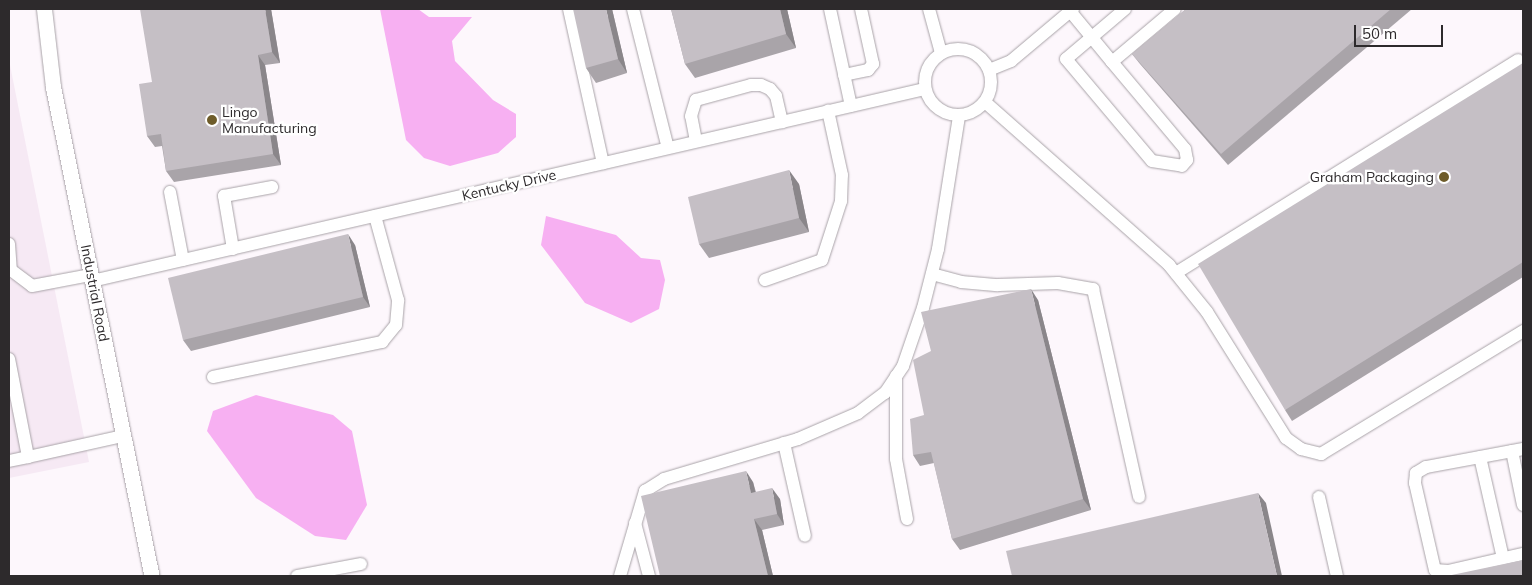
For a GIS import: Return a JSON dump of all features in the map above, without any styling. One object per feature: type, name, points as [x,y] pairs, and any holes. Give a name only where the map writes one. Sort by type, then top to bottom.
[{"type":"main road","name":"Industrial Road","points":[[44,9],[53,87],[152,576]]},
{"type":"street","points":[[569,9],[604,163]]},
{"type":"street","points":[[633,9],[668,148]]},
{"type":"street","points":[[830,9],[851,106]]},
{"type":"street","points":[[844,76],[868,70],[873,64],[861,9]]},
{"type":"street","points":[[929,9],[941,53]]},
{"type":"street","points":[[989,70],[1011,61],[1071,10],[1092,37],[1112,62],[1185,149],[1186,164],[1161,165],[1152,161],[1066,59],[1092,37],[1124,9]]},
{"type":"street","points":[[1112,62],[1175,9]]},
{"type":"street","points":[[952,49],[969,51],[983,60],[989,70],[991,87],[985,102],[978,110],[960,116],[937,109],[925,89],[928,69],[941,53],[952,49]]},
{"type":"street","points":[[1176,274],[1518,60]]},
{"type":"street","points":[[696,141],[691,116],[696,100],[750,85],[761,84],[770,89],[776,96],[782,122]]},
{"type":"street","name":"Kentucky Drive","points":[[9,244],[11,270],[32,286],[91,278],[234,249],[925,89]]},
{"type":"street","points":[[985,102],[1176,274],[1206,312],[1286,438],[1301,449],[1321,454],[1523,331]]},
{"type":"street","points":[[766,280],[822,260],[841,193],[842,175],[828,111]]},
{"type":"street","points":[[620,576],[645,491],[664,479],[784,443],[858,413],[886,393],[896,376],[923,308],[932,274],[960,116]]},
{"type":"street","points":[[234,249],[224,196],[272,187]]},
{"type":"street","points":[[170,192],[183,260]]},
{"type":"street","points":[[213,377],[382,342],[396,326],[398,300],[376,216]]},
{"type":"street","points":[[932,274],[961,282],[998,285],[1058,283],[1093,288],[1139,497]]},
{"type":"street","points":[[9,359],[28,457]]},
{"type":"street","points":[[896,376],[896,459],[907,519]]},
{"type":"street","points":[[9,461],[123,436]]},
{"type":"street","points":[[784,443],[805,536]]},
{"type":"street","points":[[1523,505],[1518,450],[1426,467],[1416,473],[1435,570],[1448,571],[1523,554]]},
{"type":"street","points":[[1480,457],[1503,558]]},
{"type":"street","points":[[1319,497],[1337,576]]},
{"type":"street","points":[[635,524],[649,576]]},
{"type":"street","points":[[296,576],[361,564]]},
{"type":"shaded area","points":[[380,9],[418,9],[429,17],[472,17],[452,41],[455,61],[493,100],[516,114],[516,137],[498,153],[450,166],[424,158],[406,140]]},
{"type":"shaded area","points":[[9,60],[89,462],[9,478]]},
{"type":"shaded area","points":[[546,216],[616,235],[641,258],[660,260],[665,280],[659,309],[631,323],[585,303],[541,245]]},
{"type":"shaded area","points":[[256,395],[333,415],[352,431],[367,505],[346,540],[315,536],[256,498],[207,431],[213,411]]},
{"type":"building","name":"Lingo Manufacturing","points":[[140,9],[265,9],[272,52],[258,55],[273,154],[166,171],[161,134],[147,136],[139,84],[152,82]]},
{"type":"building","points":[[573,9],[606,9],[618,59],[586,68]]},
{"type":"building","points":[[671,9],[780,9],[786,34],[685,64]]},
{"type":"building","points":[[1186,9],[1391,9],[1221,154],[1132,54]]},
{"type":"building","name":"Graham Packaging","points":[[1523,63],[1523,262],[1285,410],[1198,264]]},
{"type":"building","points":[[789,170],[799,218],[699,244],[688,197]]},
{"type":"building","points":[[348,234],[363,297],[183,340],[168,278]]},
{"type":"building","points":[[1031,289],[1083,499],[952,539],[931,452],[913,455],[910,419],[924,415],[913,360],[931,351],[921,312]]},
{"type":"building","points":[[746,471],[751,493],[772,488],[777,514],[754,519],[768,576],[660,576],[641,496]]},
{"type":"building","points":[[1258,493],[1277,576],[1012,576],[1006,551]]},
{"type":"building","points":[[1523,560],[1523,576],[1447,576]]},
{"type":"place","name":"Lingo Manufacturing","points":[[212,120]]},
{"type":"place","name":"Graham Packaging","points":[[1444,177]]}]
